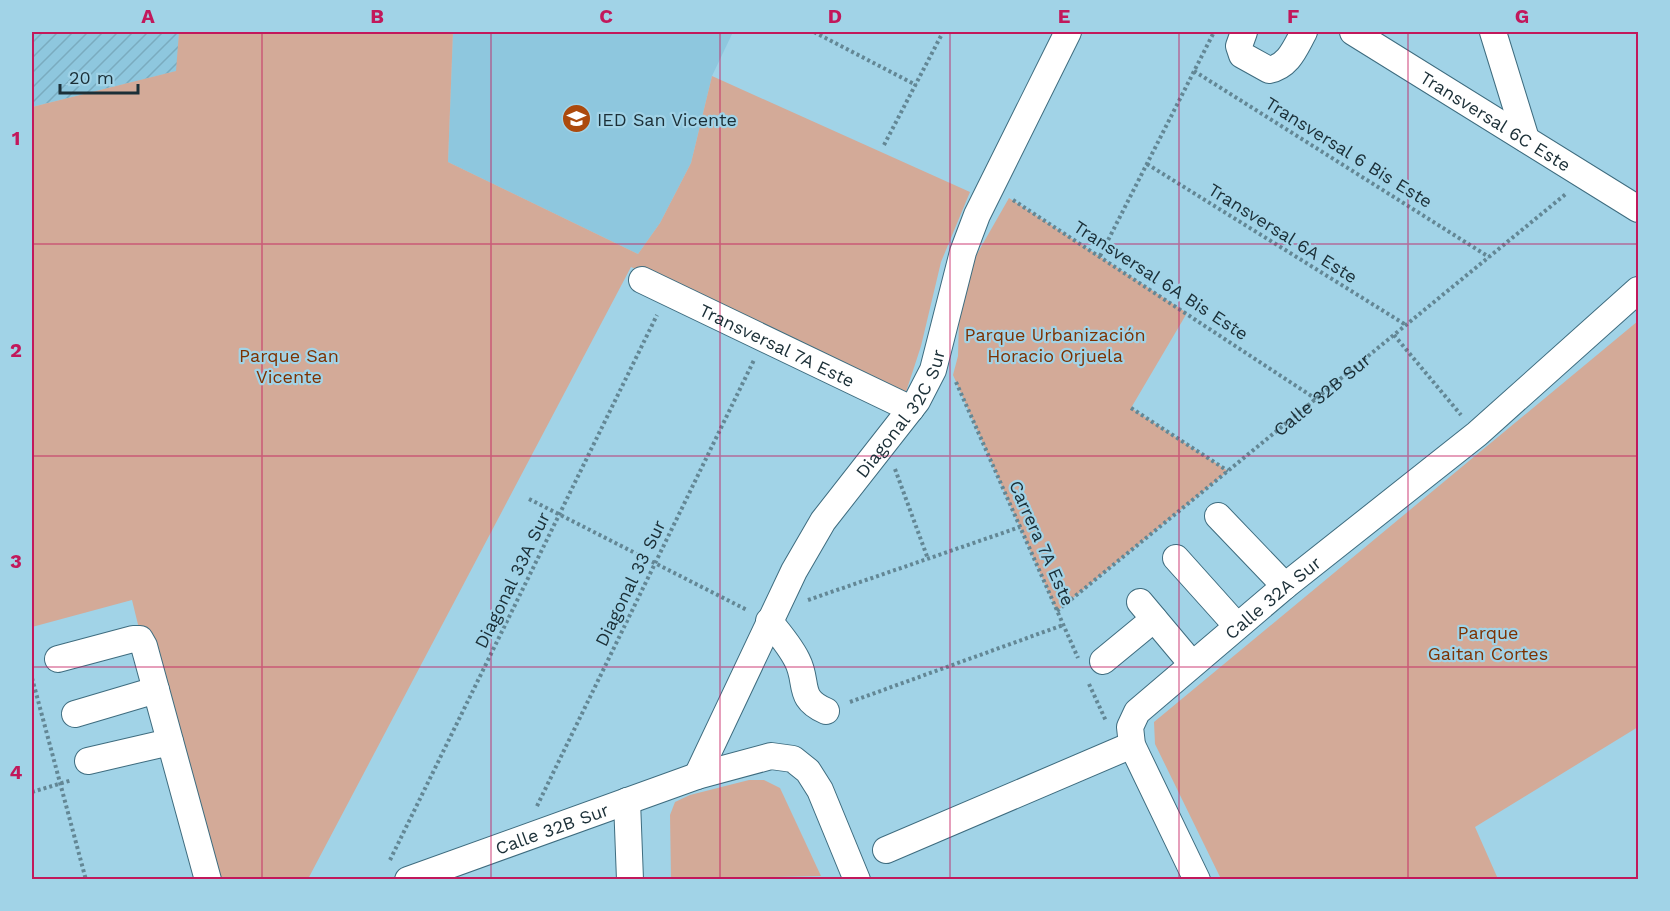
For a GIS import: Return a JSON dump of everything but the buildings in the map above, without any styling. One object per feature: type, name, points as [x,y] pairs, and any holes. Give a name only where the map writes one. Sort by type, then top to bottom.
[{"type":"street","name":"Diagonal 32C Sur","points":[[697,776],[771,617],[822,521],[918,401],[933,370],[963,252],[990,186],[1068,32]]},
{"type":"street","points":[[1244,32],[1239,46],[1242,55],[1269,70],[1278,68],[1286,62],[1304,32]]},
{"type":"street","name":"Transversal 6C Este","points":[[1353,32],[1638,209]]},
{"type":"street","points":[[1493,32],[1526,139]]},
{"type":"street","name":"Transversal 7A Este","points":[[642,280],[911,409]]},
{"type":"street","name":"Calle 32A Sur","points":[[1126,748],[1130,727],[1137,712],[1285,586],[1477,434],[1638,290]]},
{"type":"street","points":[[1218,516],[1285,586]]},
{"type":"street","points":[[1176,558],[1238,626]]},
{"type":"street","points":[[1091,669],[1147,610],[1192,664]]},
{"type":"street","points":[[771,617],[798,662],[811,703],[826,711]]},
{"type":"street","points":[[58,659],[140,639],[144,646],[208,879]]},
{"type":"street","points":[[75,714],[156,690]]},
{"type":"street","points":[[88,761],[172,747]]},
{"type":"street","points":[[886,850],[1126,748],[1197,879]]},
{"type":"street","name":"Calle 32B Sur","points":[[397,874],[521,839],[697,776],[771,756],[793,759],[808,771],[820,790],[857,879]]},
{"type":"street","points":[[627,801],[630,879]]},
{"type":"path","points":[[814,32],[916,85]]},
{"type":"path","points":[[884,145],[944,32]]},
{"type":"path","points":[[1100,256],[1215,32]]},
{"type":"path","name":"Transversal 6 Bis Este","points":[[1194,71],[1489,257]]},
{"type":"path","name":"Transversal 6A Este","points":[[1147,164],[1406,325]]},
{"type":"path","name":"Calle 32B Sur","points":[[1057,611],[1587,176]]},
{"type":"path","name":"Transversal 6A Bis Este","points":[[990,186],[1316,399]]},
{"type":"path","name":"Diagonal 33A Sur","points":[[397,874],[559,514],[668,292]]},
{"type":"path","points":[[1394,335],[1477,434]]},
{"type":"path","name":"Diagonal 33 Sur","points":[[521,839],[764,339]]},
{"type":"path","name":"Carrera 7A Este","points":[[940,346],[1063,625],[1091,669],[1126,748]]},
{"type":"path","points":[[1131,408],[1228,471]]},
{"type":"path","points":[[885,442],[928,559]]},
{"type":"path","points":[[529,499],[745,608]]},
{"type":"path","points":[[771,617],[1020,527]]},
{"type":"path","points":[[826,711],[1063,625]]},
{"type":"path","points":[[32,678],[86,879]]},
{"type":"shaded area","points":[[32,32],[179,32],[177,71],[32,107]]},
{"type":"shaded area","name":"IED San Vicente","points":[[453,32],[733,32],[712,76],[691,163],[660,223],[638,254],[448,162]]},
{"type":"green space","name":"Parque San Vicente","points":[[179,32],[453,32],[448,162],[638,254],[660,223],[691,163],[712,76],[970,192],[941,262],[921,346],[906,392],[631,267],[308,879],[215,879],[170,756],[132,600],[32,627],[32,107],[176,71]]},
{"type":"green space","name":"Parque Urbanización Horacio Orjuela","points":[[1009,198],[1187,313],[1131,408],[1228,471],[1057,611],[953,375],[958,356],[959,319],[973,261]]},
{"type":"green space","name":"Parque Gaitan Cortes","points":[[1638,321],[1638,727],[1475,827],[1498,879],[1221,879],[1155,744],[1154,722]]},
{"type":"green space","points":[[749,780],[764,780],[780,788],[821,876],[671,879],[670,815],[675,802],[690,795]]},
{"type":"place","name":"IED San Vicente","points":[[576,119]]}]
